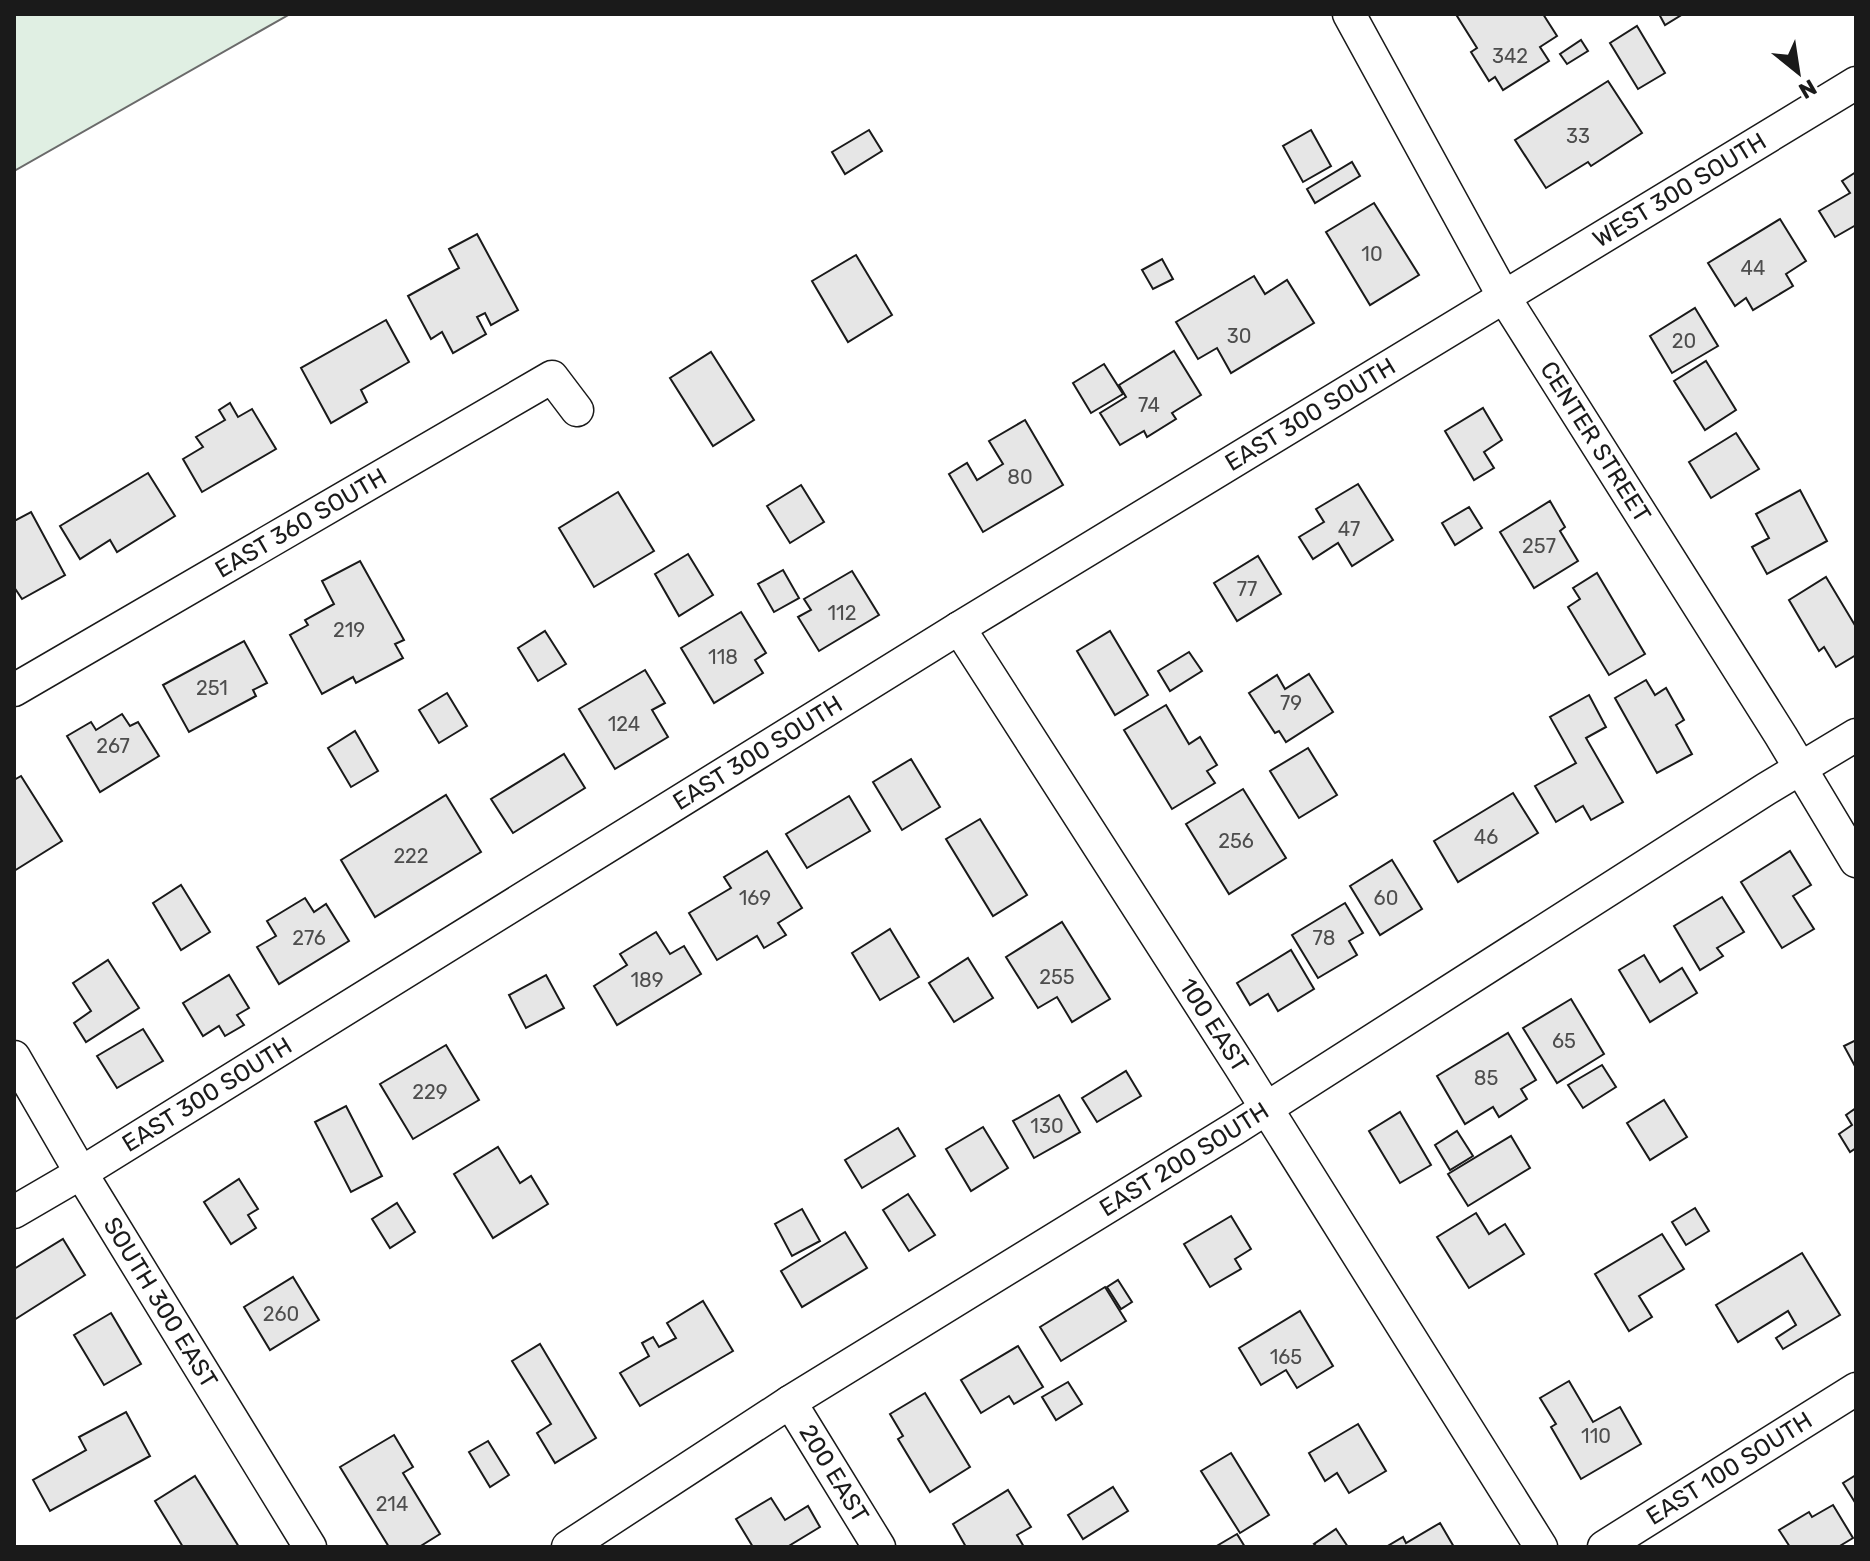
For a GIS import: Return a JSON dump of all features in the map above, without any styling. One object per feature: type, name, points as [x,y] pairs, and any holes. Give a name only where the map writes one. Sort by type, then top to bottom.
[{"type":"street","name":"CENTER STREET","points":[[1349,14],[1504,297],[1856,861]]},
{"type":"street","name":"WEST 300 SOUTH","points":[[1504,297],[1856,83]]},
{"type":"street","name":"EAST 300 SOUTH","points":[[14,1212],[959,628],[1504,297]]},
{"type":"street","name":"EAST 360 SOUTH","points":[[14,690],[552,377],[577,410]]},
{"type":"street","name":"100 EAST","points":[[959,628],[1266,1108],[1541,1547]]},
{"type":"street","name":"EAST 200 SOUTH","points":[[568,1547],[790,1402],[1266,1108],[1856,735]]},
{"type":"street","name":"SOUTH 300 EAST","points":[[14,1057],[81,1173],[310,1547]]},
{"type":"street","name":"EAST 100 SOUTH","points":[[1604,1547],[1856,1389]]},
{"type":"street","name":"200 EAST","points":[[790,1402],[879,1547]]},
{"type":"green space","points":[[14,14],[290,14],[14,171]]},
{"type":"building","points":[[1543,14],[1557,36],[1540,47],[1549,61],[1503,90],[1495,77],[1489,81],[1471,52],[1477,48],[1457,16]]},
{"type":"building","points":[[1659,14],[1683,14],[1665,25]]},
{"type":"building","points":[[1637,26],[1665,73],[1638,89],[1610,43]]},
{"type":"building","points":[[1581,40],[1588,51],[1567,64],[1560,54]]},
{"type":"building","points":[[1608,81],[1642,133],[1591,166],[1588,162],[1546,188],[1515,140]]},
{"type":"building","points":[[869,130],[882,151],[845,174],[832,152]]},
{"type":"building","points":[[1311,130],[1331,166],[1303,182],[1283,146]]},
{"type":"building","points":[[1352,162],[1360,176],[1315,203],[1307,189]]},
{"type":"building","points":[[1856,172],[1856,225],[1835,237],[1819,211],[1850,193],[1842,181]]},
{"type":"building","points":[[1374,203],[1419,275],[1370,305],[1326,232]]},
{"type":"building","points":[[1780,219],[1806,261],[1786,274],[1793,286],[1753,310],[1746,298],[1735,306],[1708,263]]},
{"type":"building","points":[[477,234],[518,310],[491,325],[485,313],[477,317],[486,334],[453,353],[442,332],[431,339],[408,296],[459,268],[449,249]]},
{"type":"building","points":[[856,255],[892,315],[848,342],[812,281]]},
{"type":"building","points":[[1162,259],[1173,279],[1153,289],[1142,270]]},
{"type":"building","points":[[1254,276],[1265,294],[1287,280],[1314,323],[1231,373],[1217,348],[1198,359],[1176,322]]},
{"type":"building","points":[[1695,308],[1718,346],[1672,373],[1650,336]]},
{"type":"building","points":[[386,320],[409,362],[361,390],[367,402],[331,423],[301,368]]},
{"type":"building","points":[[1174,351],[1201,395],[1172,413],[1176,419],[1147,437],[1144,431],[1120,445],[1100,413],[1126,397],[1119,385]]},
{"type":"building","points":[[711,352],[754,420],[713,446],[670,378]]},
{"type":"building","points":[[1706,361],[1736,410],[1705,430],[1674,381]]},
{"type":"building","points":[[1104,364],[1123,394],[1091,413],[1073,383]]},
{"type":"building","points":[[230,403],[238,417],[252,409],[276,449],[202,492],[183,459],[203,447],[196,437],[225,420],[219,410]]},
{"type":"building","points":[[1483,408],[1502,440],[1484,452],[1494,468],[1474,480],[1445,431]]},
{"type":"building","points":[[1025,420],[1063,485],[983,532],[949,474],[967,463],[977,480],[1003,464],[989,441]]},
{"type":"building","points":[[1736,433],[1759,469],[1711,498],[1689,462]]},
{"type":"building","points":[[148,473],[175,516],[117,552],[110,540],[80,559],[60,526]]},
{"type":"building","points":[[1358,484],[1393,540],[1352,566],[1338,543],[1313,559],[1299,537],[1324,522],[1316,509]]},
{"type":"building","points":[[801,485],[824,522],[790,543],[767,506]]},
{"type":"building","points":[[1800,490],[1827,541],[1767,574],[1752,547],[1769,538],[1756,514]]},
{"type":"building","points":[[618,492],[654,551],[594,587],[559,528]]},
{"type":"building","points":[[1550,501],[1565,527],[1560,531],[1578,561],[1534,588],[1500,532]]},
{"type":"building","points":[[1469,507],[1482,528],[1455,545],[1442,523]]},
{"type":"building","points":[[31,512],[65,575],[22,599],[14,587],[14,521]]},
{"type":"building","points":[[688,554],[713,595],[679,616],[655,574]]},
{"type":"building","points":[[1258,556],[1281,594],[1237,621],[1214,583]]},
{"type":"building","points":[[360,561],[404,640],[395,644],[403,658],[356,683],[353,677],[322,694],[290,635],[308,625],[305,620],[334,604],[322,581]]},
{"type":"building","points":[[783,570],[799,598],[774,612],[758,584]]},
{"type":"building","points":[[852,571],[879,615],[819,651],[798,617],[811,610],[804,599]]},
{"type":"building","points":[[1597,573],[1645,654],[1609,675],[1568,607],[1580,599],[1573,588]]},
{"type":"building","points":[[1826,577],[1856,627],[1856,655],[1836,667],[1824,647],[1819,651],[1789,600]]},
{"type":"building","points":[[741,612],[766,653],[755,660],[763,673],[714,703],[681,648]]},
{"type":"building","points":[[545,631],[566,664],[538,681],[518,648]]},
{"type":"building","points":[[1110,631],[1148,695],[1115,715],[1077,651]]},
{"type":"building","points":[[244,641],[267,683],[253,690],[256,696],[189,732],[163,685]]},
{"type":"building","points":[[1189,652],[1202,671],[1170,691],[1158,671]]},
{"type":"building","points":[[645,670],[665,703],[652,710],[668,737],[615,769],[579,709]]},
{"type":"building","points":[[1309,674],[1333,712],[1286,742],[1279,731],[1275,733],[1249,693],[1277,675],[1285,689]]},
{"type":"building","points":[[1646,680],[1655,695],[1666,688],[1684,720],[1676,725],[1692,754],[1657,773],[1615,698]]},
{"type":"building","points":[[447,693],[467,726],[439,743],[419,710]]},
{"type":"building","points":[[1589,695],[1606,727],[1586,738],[1623,802],[1591,820],[1583,806],[1556,822],[1535,786],[1576,763],[1550,717]]},
{"type":"building","points":[[1166,705],[1189,744],[1200,737],[1217,765],[1207,771],[1215,783],[1172,809],[1124,730]]},
{"type":"building","points":[[122,714],[130,726],[138,722],[159,756],[100,792],[67,736],[91,722],[96,730]]},
{"type":"building","points":[[355,731],[378,771],[351,787],[328,748]]},
{"type":"building","points":[[1308,748],[1337,795],[1299,818],[1270,771]]},
{"type":"building","points":[[564,754],[585,788],[513,833],[491,799]]},
{"type":"building","points":[[911,759],[940,807],[902,830],[873,782]]},
{"type":"building","points":[[21,776],[62,841],[14,871],[14,780]]},
{"type":"building","points":[[1243,789],[1286,858],[1229,894],[1186,824]]},
{"type":"building","points":[[1513,793],[1538,833],[1458,882],[1434,841]]},
{"type":"building","points":[[446,795],[481,852],[375,917],[341,860]]},
{"type":"building","points":[[849,796],[870,831],[807,868],[786,834]]},
{"type":"building","points":[[980,819],[1027,895],[993,916],[946,839]]},
{"type":"building","points":[[767,851],[802,908],[778,923],[786,935],[764,948],[757,936],[717,960],[689,913],[731,888],[724,877]]},
{"type":"building","points":[[1790,851],[1811,885],[1793,896],[1814,929],[1782,948],[1741,882]]},
{"type":"building","points":[[1392,860],[1422,909],[1380,935],[1350,886]]},
{"type":"building","points":[[181,885],[210,932],[181,950],[153,903]]},
{"type":"building","points":[[1722,897],[1744,932],[1717,948],[1723,956],[1700,970],[1674,926]]},
{"type":"building","points":[[305,898],[314,912],[326,904],[349,941],[279,984],[257,947],[276,936],[267,921]]},
{"type":"building","points":[[1345,903],[1363,933],[1349,941],[1357,955],[1318,978],[1292,935]]},
{"type":"building","points":[[1062,922],[1110,999],[1072,1022],[1057,997],[1038,1008],[1006,957]]},
{"type":"building","points":[[890,929],[919,977],[880,1000],[852,953]]},
{"type":"building","points":[[656,932],[670,954],[684,946],[701,974],[617,1025],[594,986],[627,965],[620,954]]},
{"type":"building","points":[[1291,950],[1314,989],[1278,1011],[1268,994],[1250,1005],[1237,983]]},
{"type":"building","points":[[1644,955],[1660,982],[1682,968],[1697,993],[1650,1022],[1619,970]]},
{"type":"building","points":[[968,958],[993,998],[954,1022],[929,983]]},
{"type":"building","points":[[108,960],[139,1008],[86,1042],[74,1023],[91,1011],[73,983]]},
{"type":"building","points":[[229,975],[249,1008],[237,1015],[244,1025],[225,1036],[219,1026],[203,1036],[183,1003]]},
{"type":"building","points":[[546,975],[564,1008],[526,1028],[509,995]]},
{"type":"building","points":[[1571,999],[1604,1054],[1557,1083],[1523,1028]]},
{"type":"building","points":[[143,1029],[163,1061],[117,1088],[97,1056]]},
{"type":"building","points":[[1508,1033],[1536,1080],[1521,1089],[1527,1099],[1499,1117],[1493,1107],[1465,1124],[1437,1076]]},
{"type":"building","points":[[1856,1040],[1856,1068],[1844,1046]]},
{"type":"building","points":[[446,1045],[479,1100],[413,1139],[380,1084]]},
{"type":"building","points":[[1602,1065],[1616,1087],[1583,1108],[1568,1085]]},
{"type":"building","points":[[1126,1071],[1141,1096],[1097,1122],[1082,1098]]},
{"type":"building","points":[[1059,1095],[1080,1132],[1034,1158],[1013,1121]]},
{"type":"building","points":[[1664,1100],[1687,1137],[1650,1160],[1627,1123]]},
{"type":"building","points":[[346,1106],[382,1176],[351,1192],[315,1122]]},
{"type":"building","points":[[1856,1108],[1856,1148],[1850,1152],[1839,1134],[1852,1125],[1846,1115]]},
{"type":"building","points":[[1400,1112],[1431,1165],[1400,1183],[1369,1131]]},
{"type":"building","points":[[983,1127],[1008,1168],[971,1191],[946,1149]]},
{"type":"building","points":[[898,1128],[915,1156],[862,1188],[845,1160]]},
{"type":"building","points":[[1457,1131],[1473,1156],[1450,1170],[1435,1145]]},
{"type":"building","points":[[1511,1136],[1530,1168],[1468,1206],[1448,1174]]},
{"type":"building","points":[[498,1147],[520,1183],[531,1176],[548,1204],[493,1238],[454,1174]]},
{"type":"building","points":[[239,1179],[258,1209],[248,1215],[256,1228],[231,1244],[204,1202]]},
{"type":"building","points":[[908,1194],[935,1235],[909,1251],[883,1210]]},
{"type":"building","points":[[397,1203],[415,1232],[390,1248],[372,1219]]},
{"type":"building","points":[[1695,1208],[1709,1231],[1686,1245],[1672,1222]]},
{"type":"building","points":[[802,1209],[820,1241],[792,1256],[775,1224]]},
{"type":"building","points":[[1476,1213],[1489,1234],[1505,1224],[1524,1254],[1469,1288],[1437,1237]]},
{"type":"building","points":[[1231,1216],[1251,1249],[1235,1259],[1241,1269],[1210,1287],[1184,1244]]},
{"type":"building","points":[[845,1232],[867,1268],[802,1307],[781,1271]]},
{"type":"building","points":[[1662,1234],[1684,1269],[1639,1296],[1652,1317],[1629,1331],[1595,1274]]},
{"type":"building","points":[[63,1239],[85,1275],[14,1320],[14,1269]]},
{"type":"building","points":[[1802,1253],[1840,1315],[1783,1349],[1776,1338],[1796,1325],[1788,1311],[1738,1342],[1716,1305]]},
{"type":"building","points":[[293,1277],[319,1320],[270,1350],[244,1307]]},
{"type":"building","points":[[1118,1280],[1132,1302],[1121,1309],[1107,1287]]},
{"type":"building","points":[[1105,1287],[1126,1321],[1061,1361],[1040,1327]]},
{"type":"building","points":[[703,1301],[733,1351],[640,1406],[620,1373],[649,1356],[642,1343],[653,1337],[659,1347],[676,1338],[667,1323]]},
{"type":"building","points":[[1300,1311],[1333,1366],[1297,1388],[1286,1370],[1261,1385],[1239,1348]]},
{"type":"building","points":[[111,1313],[141,1364],[104,1385],[74,1335]]},
{"type":"building","points":[[540,1344],[596,1438],[555,1463],[537,1433],[551,1424],[512,1361]]},
{"type":"building","points":[[1018,1346],[1043,1387],[1014,1404],[1009,1396],[981,1413],[961,1380]]},
{"type":"building","points":[[1569,1381],[1593,1422],[1620,1407],[1641,1444],[1581,1479],[1551,1427],[1556,1424],[1540,1398]]},
{"type":"building","points":[[1068,1382],[1082,1404],[1056,1420],[1042,1397]]},
{"type":"building","points":[[925,1393],[970,1467],[930,1492],[898,1439],[903,1436],[890,1414]]},
{"type":"building","points":[[126,1412],[150,1456],[50,1511],[33,1480],[86,1450],[79,1437]]},
{"type":"building","points":[[1358,1424],[1386,1471],[1349,1493],[1337,1473],[1325,1481],[1309,1453]]},
{"type":"building","points":[[394,1435],[413,1467],[403,1473],[440,1534],[419,1547],[389,1547],[340,1467]]},
{"type":"building","points":[[488,1441],[509,1475],[490,1487],[469,1452]]},
{"type":"building","points":[[1231,1453],[1269,1515],[1240,1533],[1201,1471]]},
{"type":"building","points":[[1856,1475],[1856,1504],[1843,1483]]},
{"type":"building","points":[[195,1476],[239,1547],[183,1547],[155,1501]]},
{"type":"building","points":[[1113,1487],[1128,1511],[1083,1539],[1068,1515]]},
{"type":"building","points":[[1008,1490],[1031,1527],[1017,1535],[1024,1547],[966,1547],[953,1524]]},
{"type":"building","points":[[771,1498],[785,1520],[808,1506],[820,1527],[787,1547],[753,1547],[736,1519]]},
{"type":"building","points":[[1833,1505],[1853,1538],[1838,1547],[1790,1547],[1779,1530],[1809,1512],[1812,1517]]},
{"type":"building","points":[[1440,1523],[1454,1547],[1386,1547],[1403,1537],[1406,1543]]},
{"type":"building","points":[[1336,1529],[1348,1547],[1317,1547],[1314,1544]]},
{"type":"building","points":[[1237,1534],[1245,1547],[1215,1547]]}]
